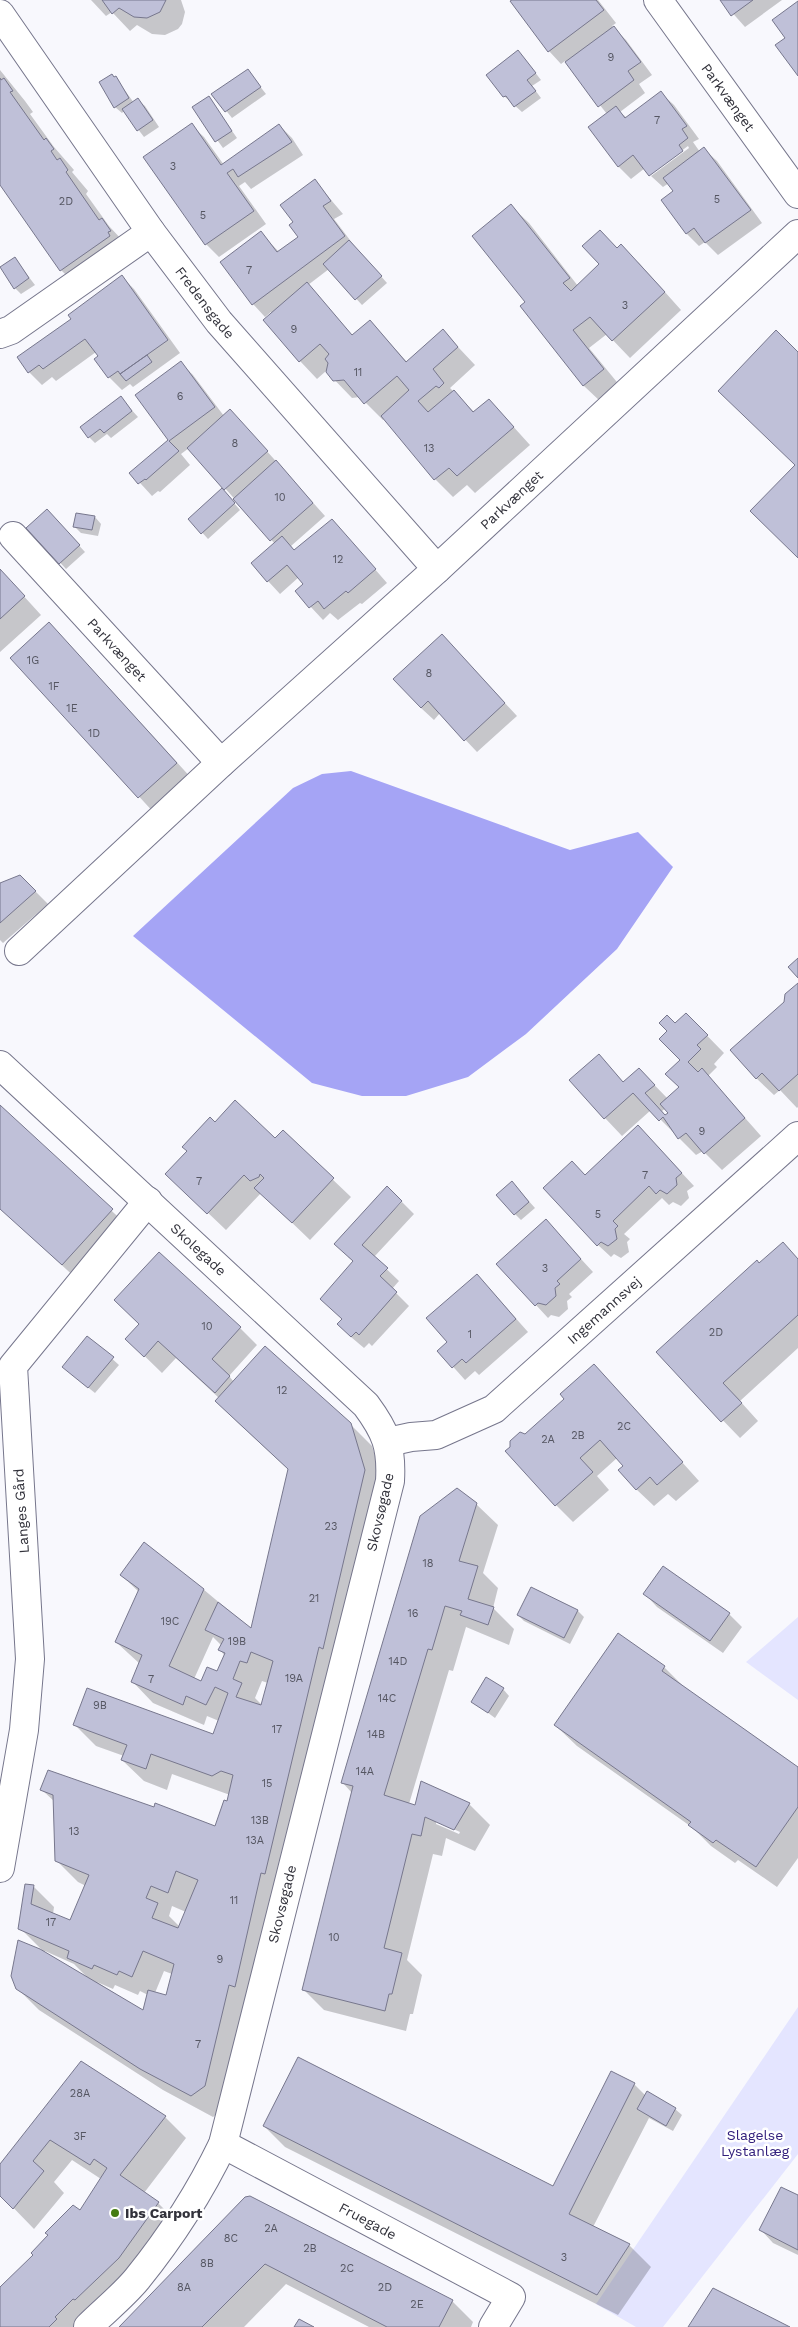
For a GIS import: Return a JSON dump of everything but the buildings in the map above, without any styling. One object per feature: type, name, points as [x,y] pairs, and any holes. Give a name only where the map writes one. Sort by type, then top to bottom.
[{"type":"street","name":"Parkvænget","points":[[658,0],[798,194]]},
{"type":"street","name":"Fredensgade","points":[[0,14],[150,232],[219,322],[437,569]]},
{"type":"street","points":[[0,334],[11,330],[150,232]]},
{"type":"street","name":"Parkvænget","points":[[18,951],[221,763],[437,569],[798,234]]},
{"type":"street","name":"Parkvænget","points":[[13,536],[221,763]]},
{"type":"street","name":"Skolegade","points":[[0,1065],[366,1405],[379,1422],[388,1442]]},
{"type":"street","name":"Ingemannsvej","points":[[388,1442],[411,1437],[436,1435],[494,1409],[798,1136]]},
{"type":"street","name":"Langes Gård","points":[[0,1868],[24,1730],[30,1660],[13,1366],[148,1201]]},
{"type":"street","name":"Skovsøgade","points":[[88,2327],[136,2280],[181,2220],[209,2174],[223,2144],[390,1481],[391,1462],[388,1442]]},
{"type":"street","name":"Fruegade","points":[[223,2144],[511,2297],[493,2327]]},
{"type":"green space","points":[[798,1617],[798,1700],[746,1662]]},
{"type":"green space","name":"Slagelse Lystanlæg","points":[[798,2007],[798,2154],[663,2327],[636,2327],[596,2304]]},
{"type":"water","points":[[351,771],[570,850],[638,832],[673,867],[617,949],[526,1034],[468,1077],[406,1096],[362,1096],[312,1083],[133,936],[293,788],[322,774]]},
{"type":"place","name":"Ibs Carport","points":[[115,2213]]}]
